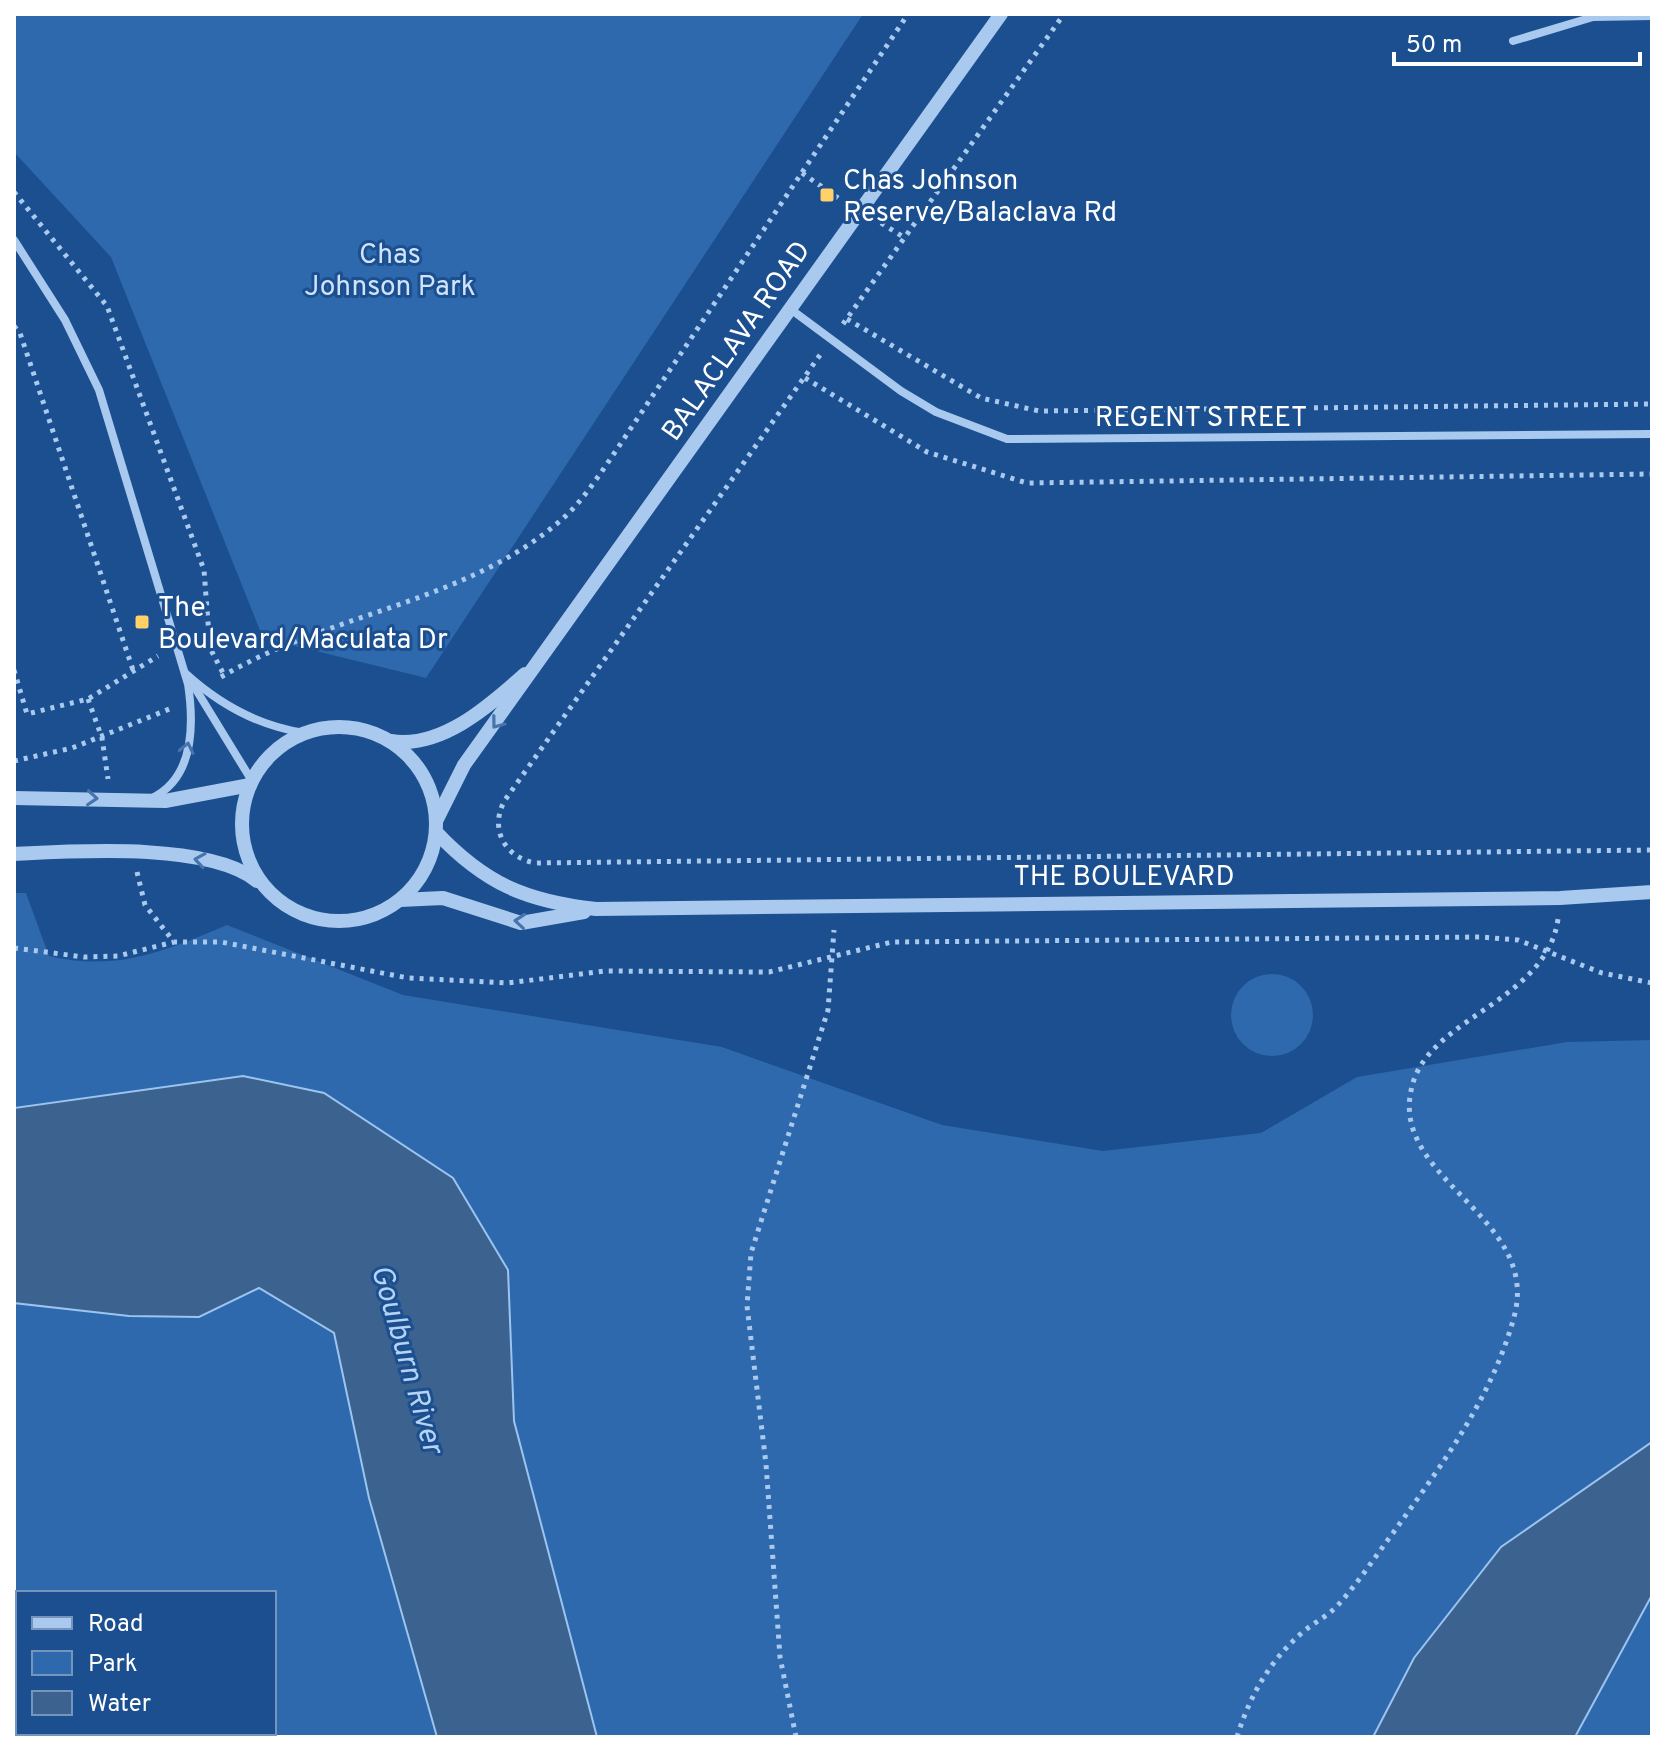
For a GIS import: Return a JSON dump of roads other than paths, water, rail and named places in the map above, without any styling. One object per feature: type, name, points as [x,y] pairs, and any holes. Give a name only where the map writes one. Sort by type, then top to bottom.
[{"type":"street","name":"BALACLAVA ROAD","points":[[437,825],[464,765],[1001,14]]},
{"type":"street","points":[[1513,41],[1593,17],[1652,16]]},
{"type":"street","points":[[14,240],[65,320],[99,390],[185,672],[190,696],[191,732],[181,771],[165,791],[140,801]]},
{"type":"street","name":"REGENT STREET","points":[[789,308],[829,341],[936,412],[1007,439],[1652,434]]},
{"type":"street","name":"BALACLAVA ROAD","points":[[391,741],[423,740],[448,730],[488,705],[542,659]]},
{"type":"street","points":[[14,854],[131,852],[230,866],[248,874],[269,892],[310,917],[341,922],[372,915],[400,900],[425,870],[437,825],[423,774],[391,741],[349,727],[305,733],[260,722],[202,689],[185,672]]},
{"type":"street","points":[[185,672],[251,783]]},
{"type":"street","points":[[269,892],[252,867],[243,838],[243,808],[251,783],[276,750],[305,733]]},
{"type":"street","points":[[14,798],[140,801],[195,797],[251,783]]},
{"type":"street","name":"THE BOULEVARD","points":[[437,825],[481,873],[512,891],[543,901],[596,909]]},
{"type":"street","name":"THE BOULEVARD","points":[[400,900],[443,898],[521,923],[596,909],[1560,898],[1652,892]]},
{"type":"water","name":"Goulburn River","points":[[243,1076],[324,1093],[453,1178],[508,1270],[514,1421],[597,1737],[437,1737],[369,1498],[334,1333],[259,1288],[199,1317],[129,1316],[14,1303],[14,1108]]},
{"type":"water","points":[[1652,1442],[1652,1595],[1575,1737],[1373,1737],[1414,1658],[1501,1547]]},
{"type":"place","name":"Chas Johnson Reserve/Balaclava Rd","points":[[827,195]]},
{"type":"place","name":"The Boulevard/Maculata Dr","points":[[142,622]]},
{"type":"park label","name":"Chas Johnson Park","points":[[390,269]]}]
